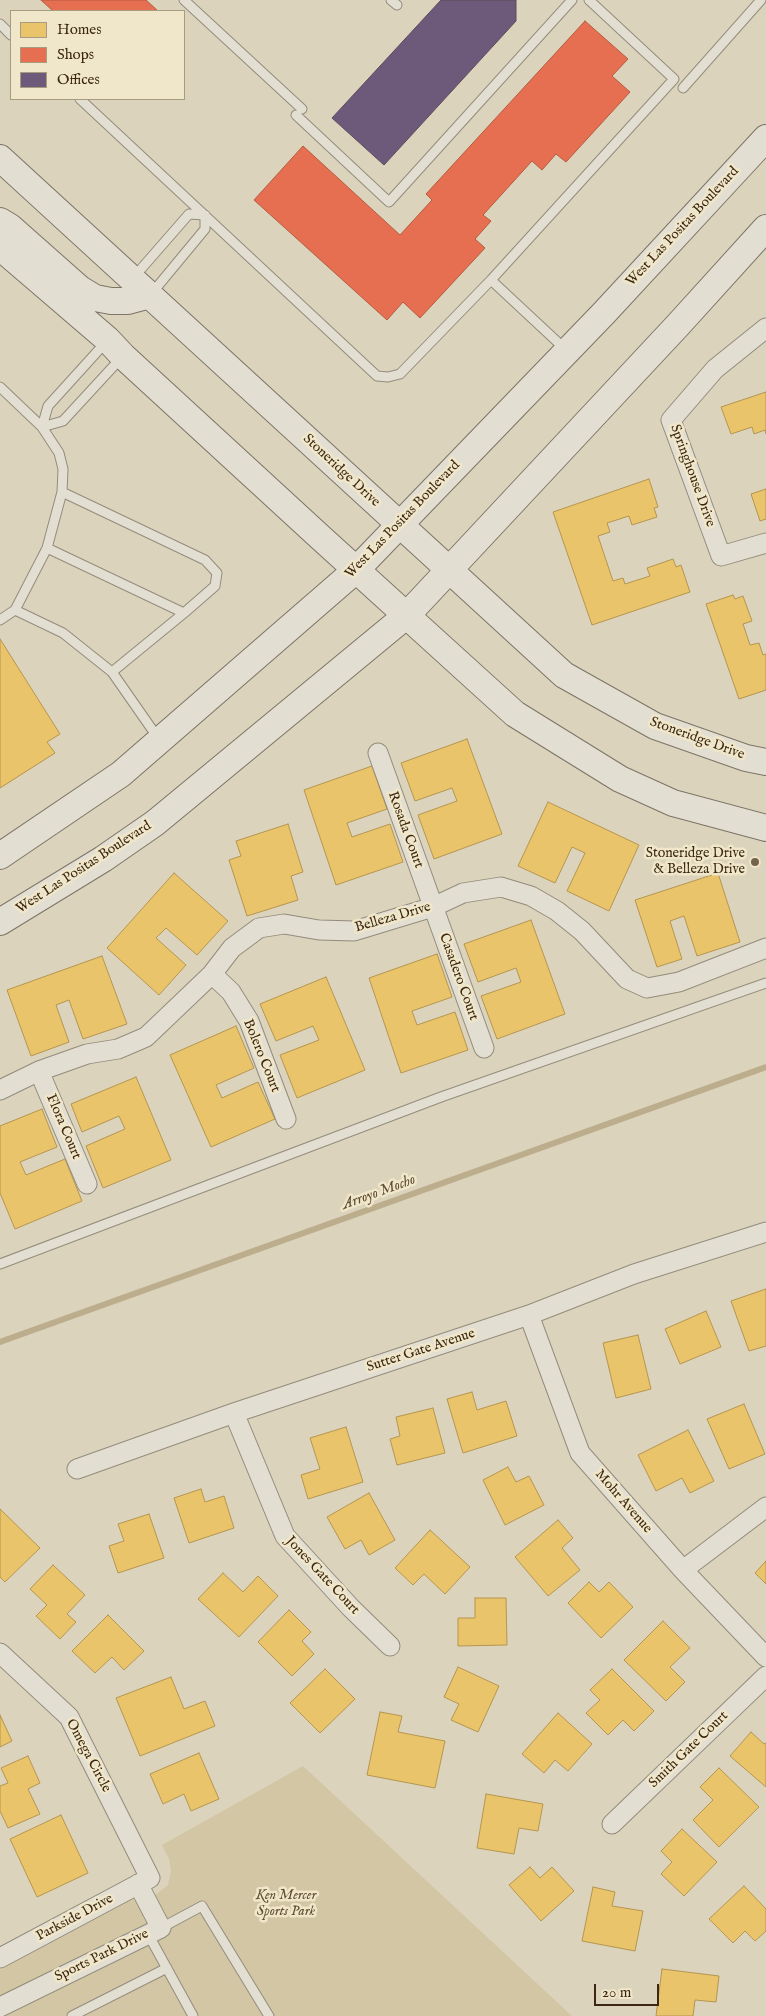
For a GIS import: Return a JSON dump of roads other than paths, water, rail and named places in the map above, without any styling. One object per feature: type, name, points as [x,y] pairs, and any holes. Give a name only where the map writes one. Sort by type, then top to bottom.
[{"type":"main road","name":"West Las Positas Boulevard","points":[[0,856],[121,774],[356,570],[567,351],[766,138]]},
{"type":"main road","name":"Stoneridge Drive","points":[[0,158],[564,675],[655,726],[746,758],[766,762]]},
{"type":"main road","points":[[0,221],[10,227],[80,289],[94,298],[128,301],[141,287]]},
{"type":"main road","name":"West Las Positas Boulevard","points":[[0,922],[102,859],[155,823],[407,615],[678,326],[766,228]]},
{"type":"main road","points":[[0,247],[115,348],[515,714],[620,778],[673,803],[766,828]]},
{"type":"street","name":"Springhouse Drive","points":[[766,328],[715,369],[671,420],[721,556],[766,543]]},
{"type":"street","name":"Rosada Court","points":[[378,753],[433,907]]},
{"type":"street","name":"Belleza Drive","points":[[0,1090],[39,1070],[87,1054],[118,1049],[146,1037],[212,974],[232,948],[259,928],[284,924],[319,930],[354,931],[433,907],[463,893],[501,887],[531,896],[557,910],[582,931],[627,979],[647,988],[679,982],[766,948]]},
{"type":"street","name":"Casadero Court","points":[[433,907],[484,1048]]},
{"type":"street","name":"Bolero Court","points":[[212,974],[231,992],[249,1021],[286,1119]]},
{"type":"street","name":"Flora Court","points":[[39,1070],[87,1184]]},
{"type":"street","name":"Sutter Gate Avenue","points":[[77,1469],[234,1413],[529,1315],[634,1274],[766,1232]]},
{"type":"street","name":"Mohr Avenue","points":[[529,1315],[580,1453],[683,1570],[766,1657]]},
{"type":"street","name":"Jones Gate Court","points":[[234,1413],[285,1536],[350,1608],[390,1646]]},
{"type":"street","points":[[683,1570],[766,1507]]},
{"type":"street","name":"Omega Circle","points":[[0,1653],[69,1717],[144,1881]]},
{"type":"street","name":"Smith Gate Court","points":[[612,1824],[766,1676]]},
{"type":"street","name":"Sports Park Drive","points":[[0,2007],[154,1931],[144,1881]]},
{"type":"street","name":"Parkside Drive","points":[[0,1958],[144,1881]]},
{"type":"lane","points":[[184,0],[389,202],[572,0]]},
{"type":"lane","points":[[81,100],[377,376],[388,377],[400,374],[490,280],[674,79],[588,0]]},
{"type":"lane","points":[[683,88],[761,0]]},
{"type":"lane","points":[[0,24],[10,34]]},
{"type":"lane","points":[[141,287],[190,214],[205,215]]},
{"type":"lane","points":[[141,287],[205,229],[205,215]]},
{"type":"lane","points":[[490,280],[567,351]]},
{"type":"lane","points":[[42,427],[48,406],[115,348]]},
{"type":"lane","points":[[42,427],[63,421],[115,348]]},
{"type":"lane","points":[[0,387],[42,427],[60,453],[64,469],[62,492],[47,548],[15,610],[0,620]]},
{"type":"lane","points":[[62,492],[205,560],[217,573],[214,586],[112,672]]},
{"type":"lane","points":[[47,548],[184,613]]},
{"type":"lane","points":[[15,610],[64,632],[112,672],[160,740]]},
{"type":"lane","points":[[0,1264],[432,1101],[766,983]]},
{"type":"lane","points":[[193,2016],[167,1968],[154,1931],[202,1906],[269,2016]]},
{"type":"lane","points":[[72,2016],[167,1968]]},
{"type":"waterway","name":"Arroyo Mocho","points":[[0,1342],[766,1067]]},
{"type":"place","name":"Stoneridge Drive & Belleza Drive","points":[[755,862]]},
{"type":"park label","name":"Ken Mercer Sports Park","points":[[286,1904]]}]
